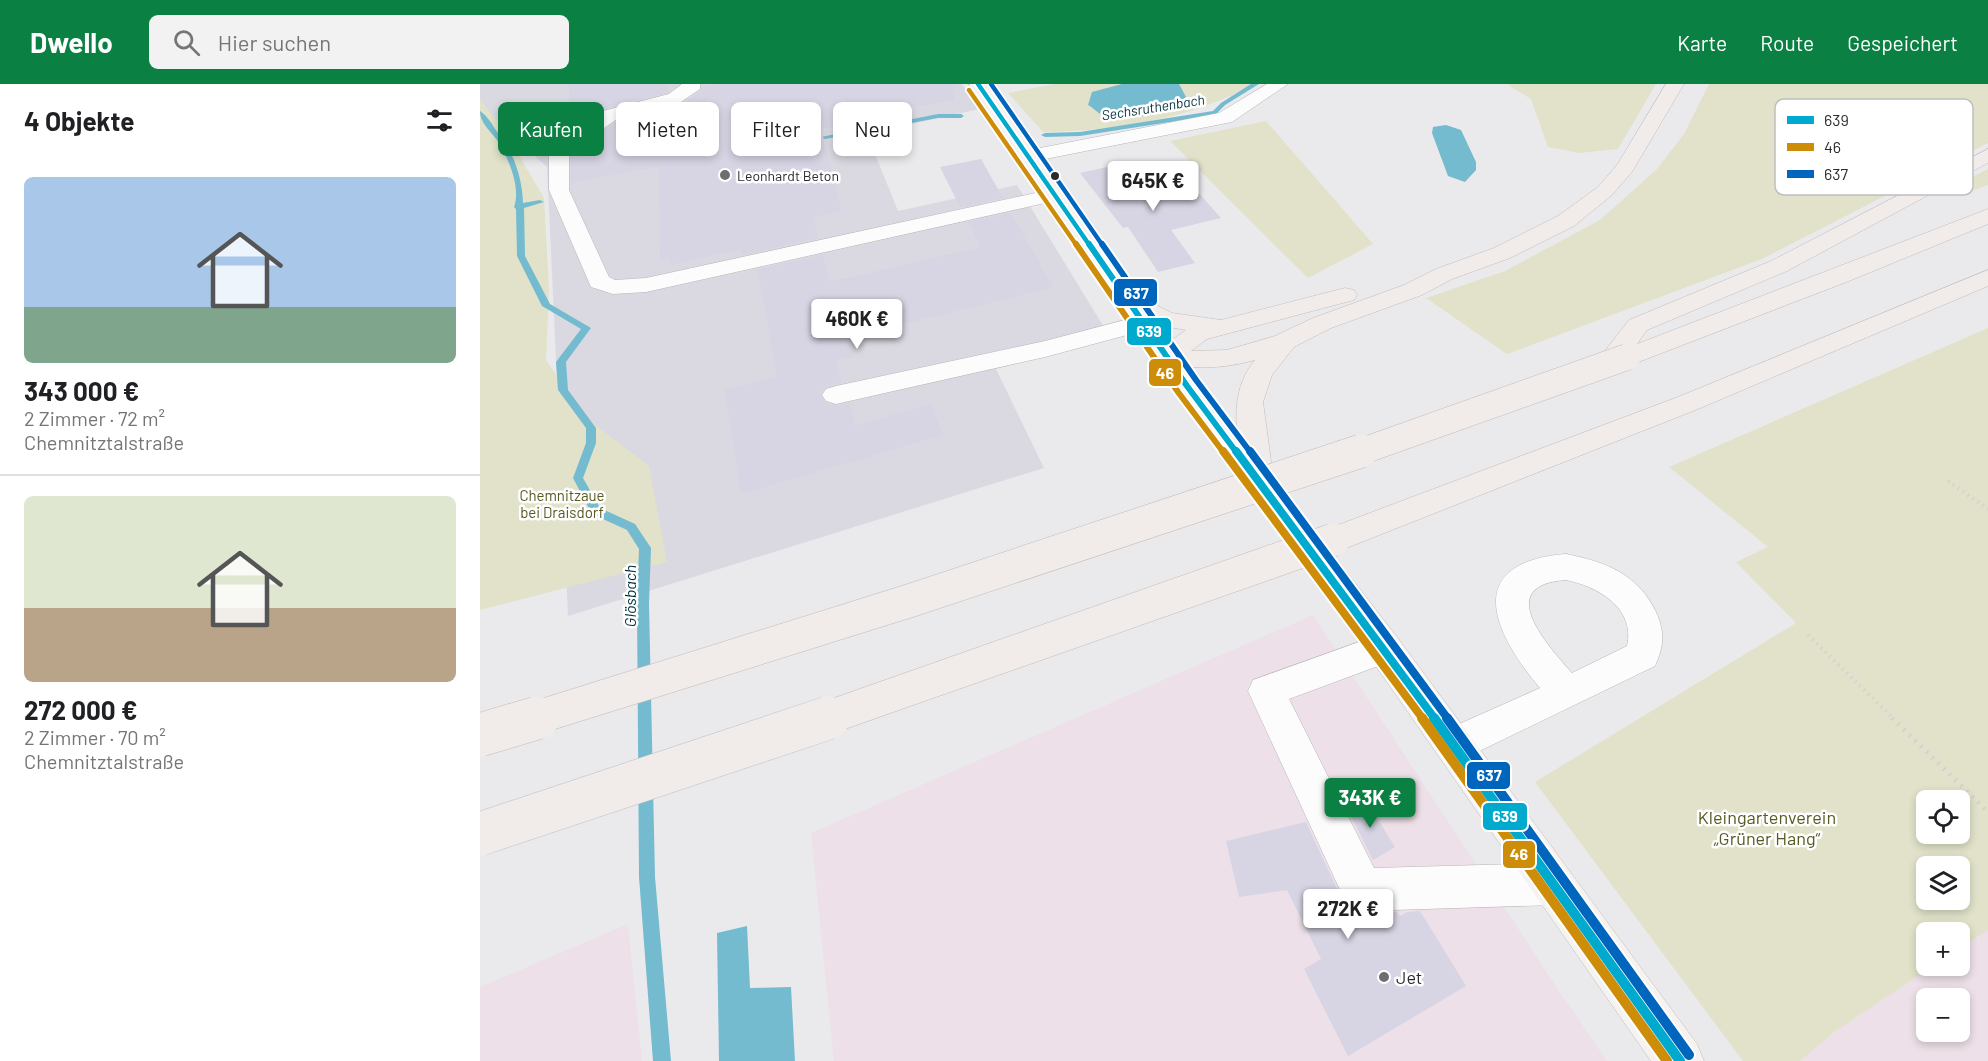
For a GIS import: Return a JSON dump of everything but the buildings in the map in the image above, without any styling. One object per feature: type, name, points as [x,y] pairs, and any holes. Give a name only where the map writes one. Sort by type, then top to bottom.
[{"type":"highway","points":[[1167,356],[1200,362],[1245,356],[1285,341],[1322,323],[1413,290],[1444,274],[1533,239],[1588,206],[1634,158],[1675,84]]},
{"type":"highway","points":[[1973,163],[1988,155]]},
{"type":"highway","points":[[1617,357],[1638,325],[1779,266],[1913,195]]},
{"type":"highway","points":[[480,735],[711,665],[1101,541],[1841,276],[1988,216]]},
{"type":"highway","points":[[1167,356],[1198,334],[1402,279],[1444,274]]},
{"type":"highway","points":[[480,834],[663,774],[1146,607],[1505,476],[1688,404],[1988,277]]},
{"type":"highway","points":[[1124,296],[1166,321],[1223,327]]},
{"type":"highway","points":[[1259,484],[1249,402],[1259,373],[1285,341]]},
{"type":"main road","points":[[978,84],[1167,356],[1259,484],[1384,648],[1680,1061]]},
{"type":"lane","points":[[691,84],[691,89],[675,98],[610,115],[593,128],[577,133],[559,148],[559,190],[599,282],[613,287],[646,285],[1054,195]]},
{"type":"lane","points":[[1030,156],[1225,118],[1279,84]]},
{"type":"lane","points":[[836,395],[1045,349],[1144,323]]},
{"type":"lane","points":[[1384,648],[1266,691],[1362,890],[1553,884]]},
{"type":"lane","points":[[1453,745],[1567,693]]},
{"type":"path","points":[[1948,481],[1988,509]]},
{"type":"path","points":[[1808,635],[1988,812]]},
{"type":"shaded area","points":[[480,84],[962,84],[979,109],[912,124],[912,102],[833,102],[833,156],[876,156],[898,211],[1017,185],[1110,337],[996,369],[1044,468],[568,616],[547,167],[535,156],[604,156],[604,102],[498,102],[498,122],[480,106]]},
{"type":"shaded area","points":[[1313,615],[1607,1061],[834,1061],[811,833]]},
{"type":"shaded area","points":[[628,924],[642,1061],[480,1061],[480,987]]},
{"type":"shaded area","points":[[1988,930],[1988,1061],[1800,1061],[1833,1033],[1918,976],[1970,976],[1970,942]]},
{"type":"green space","points":[[1055,84],[1253,84],[1206,106],[1151,121],[1095,129],[1043,132],[1008,93]]},
{"type":"green space","points":[[1507,84],[1656,84],[1618,149],[1580,153],[1548,147],[1531,99]]},
{"type":"green space","points":[[1709,84],[1988,84],[1988,143],[1973,151],[1973,99],[1775,99],[1775,195],[1887,195],[1762,259],[1507,354],[1426,298],[1505,271],[1600,220],[1657,169],[1684,134]]},
{"type":"green space","name":"Chemnitzaue bei Draisdorf","points":[[480,99],[498,123],[498,156],[519,156],[544,198],[549,290],[546,360],[585,417],[649,466],[667,562],[480,610]]},
{"type":"green space","points":[[1266,121],[1373,244],[1308,278],[1170,141]]},
{"type":"green space","points":[[1988,169],[1988,185],[1973,191],[1973,177]]},
{"type":"green space","name":"Kleingartenverein „Grüner Hang“","points":[[1988,328],[1988,930],[1970,942],[1970,922],[1916,922],[1916,976],[1918,976],[1833,1033],[1800,1061],[1743,1061],[1535,782],[1796,623],[1736,562],[1768,547],[1669,467]]},
{"type":"water","points":[[1122,84],[1179,84],[1186,97],[1169,108],[1132,118],[1109,117],[1100,114],[1088,105],[1092,92]]},
{"type":"water","points":[[1446,125],[1461,130],[1476,162],[1476,170],[1465,182],[1448,176],[1432,133],[1433,127]]},
{"type":"water","points":[[747,926],[750,988],[791,987],[795,1061],[719,1061],[717,933]]},
{"type":"waterway","name":"Sechsruthenbach","points":[[1045,135],[1080,134],[1215,113],[1223,104],[1256,84]]},
{"type":"waterway","name":"Glösbach","points":[[480,113],[502,142],[513,165],[519,187],[520,207]]},
{"type":"waterway","name":"Sechsruthenbach","points":[[825,137],[938,116],[961,116]]},
{"type":"waterway","name":"Sechsruthenbach","points":[[520,207],[540,202]]},
{"type":"waterway","name":"Glösbach","points":[[520,207],[521,256],[546,306],[586,328],[561,362],[563,390],[591,428],[591,443],[578,478],[596,511],[631,527],[645,548],[643,604],[647,877],[662,1061]]},
{"type":"transit line","name":"639","points":[[978,84],[1187,386],[1384,648],[1680,1061]]},
{"type":"transit line","name":"637","points":[[991,84],[1196,380],[1393,642],[1689,1055]]},
{"type":"transit line","name":"46","points":[[969,90],[1178,392],[1376,654],[1667,1061]]},
{"type":"place","name":"Leonhardt Beton","points":[[725,175]]},
{"type":"place","name":"Jet","points":[[1384,977]]}]
